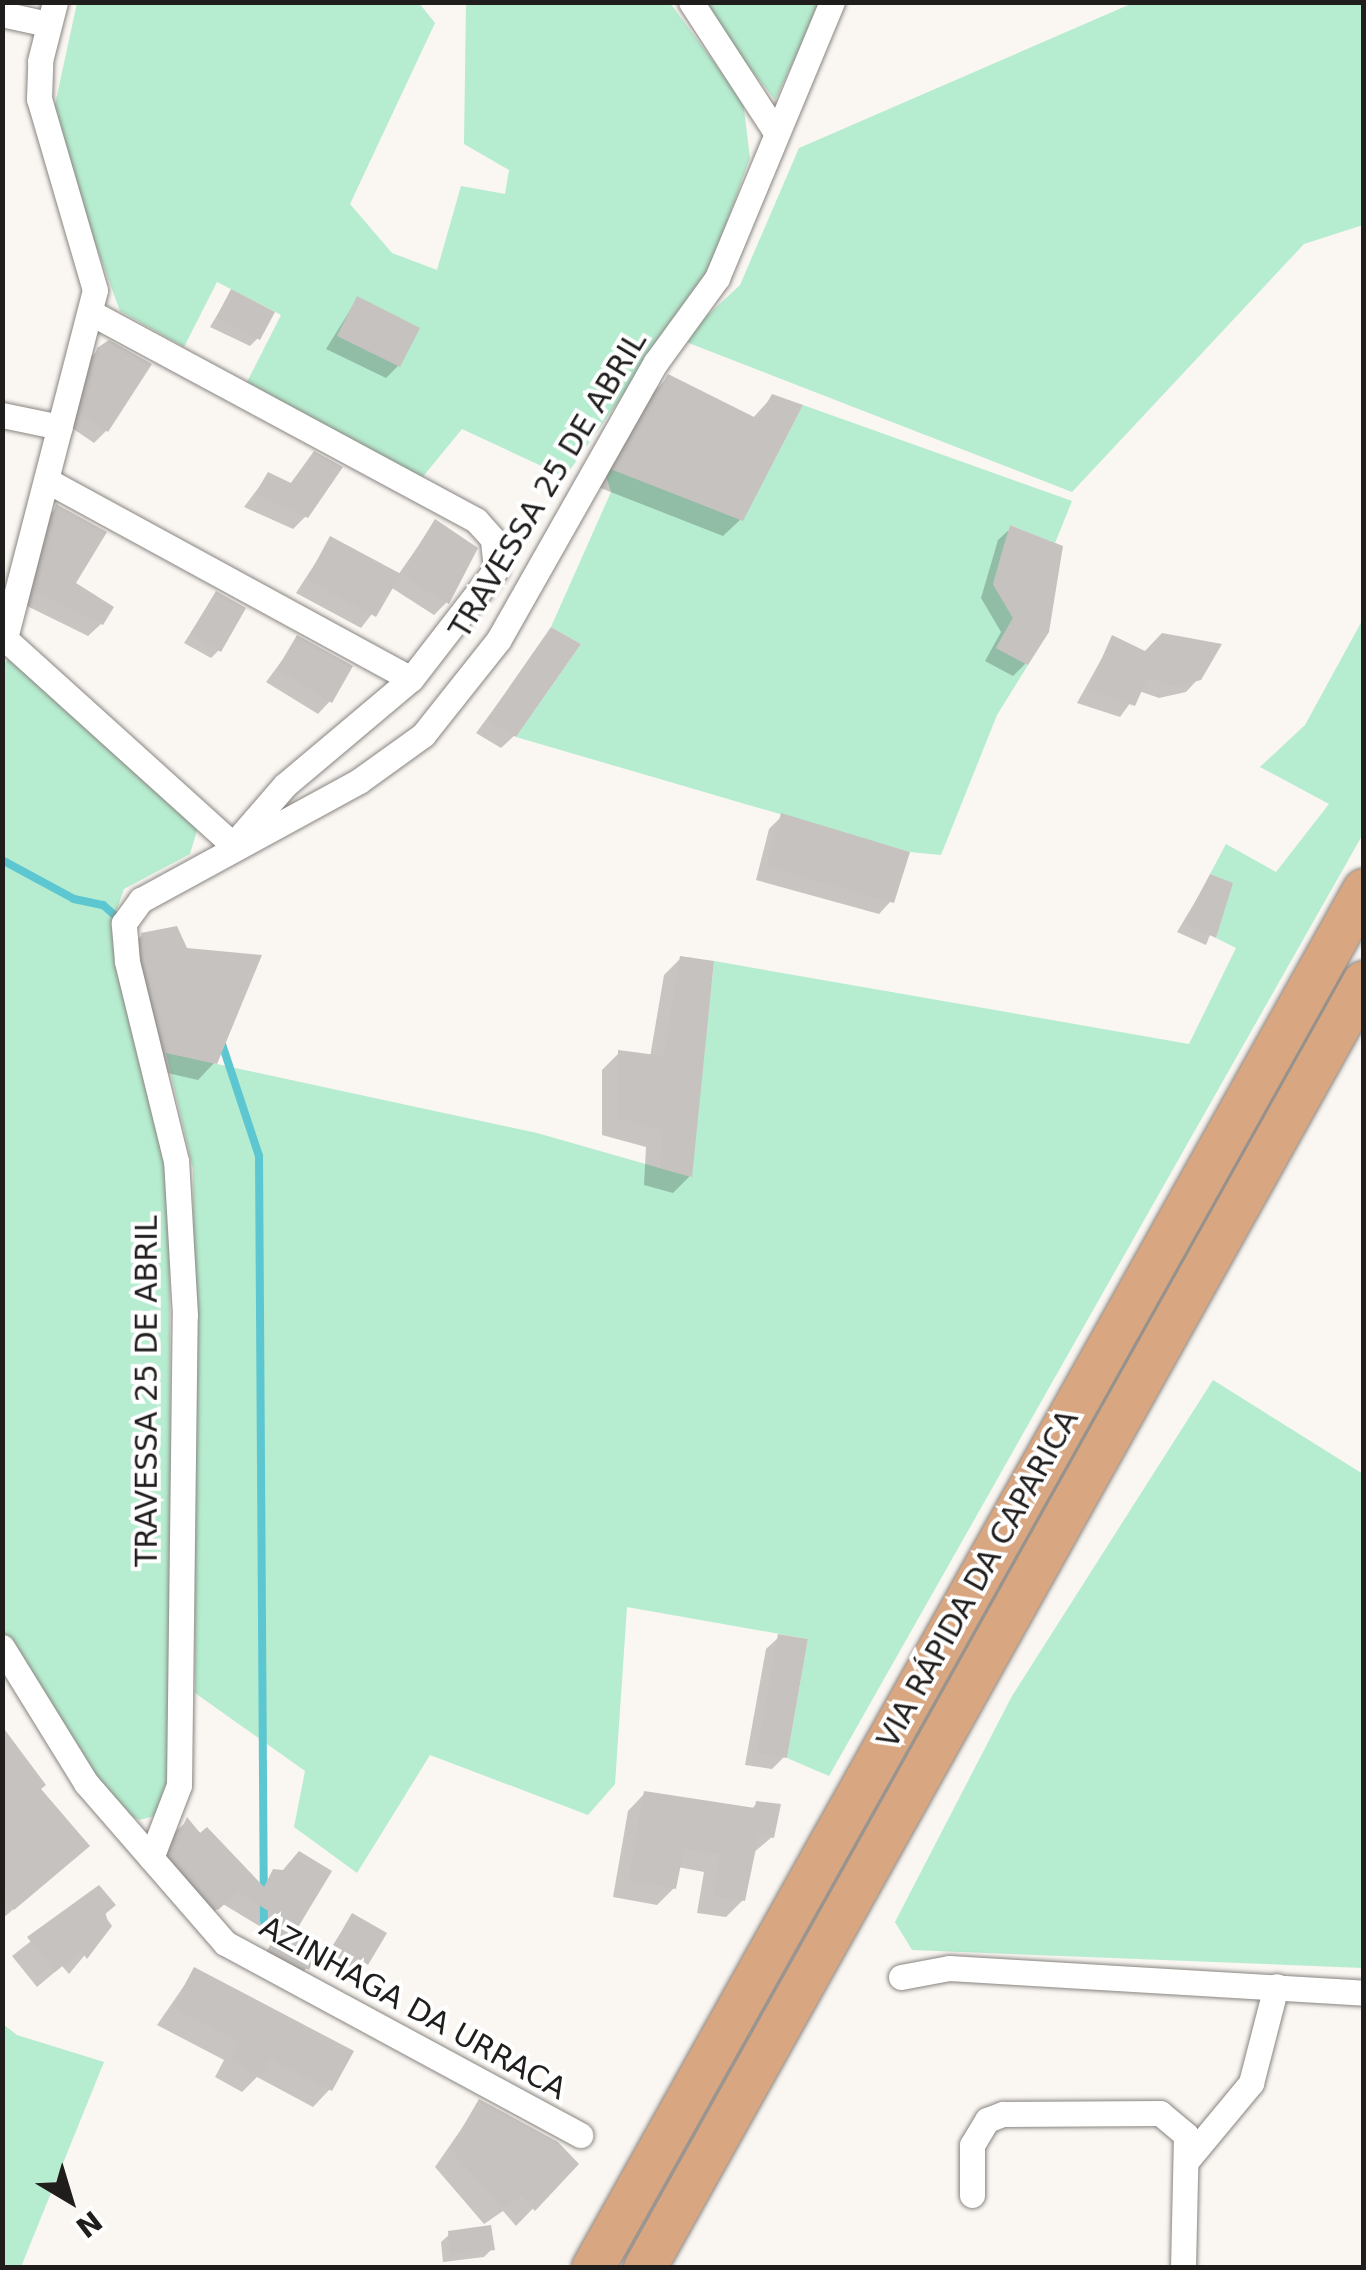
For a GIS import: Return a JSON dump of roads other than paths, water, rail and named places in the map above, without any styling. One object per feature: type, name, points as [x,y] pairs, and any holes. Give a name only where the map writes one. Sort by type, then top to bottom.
[{"type":"highway","name":"VIA RÁPIDA DA CAPARICA","points":[[593,2268],[1364,890]]},
{"type":"highway","name":"VIA RÁPIDA DA CAPARICA","points":[[646,2268],[1364,982]]},
{"type":"highway","points":[[668,2268],[716,2142]]},
{"type":"street","points":[[690,2],[775,132]]},
{"type":"street","name":"TRAVESSA 25 DE ABRIL","points":[[151,1858],[179,1785],[185,1315],[176,1161],[127,961],[124,923],[141,900],[233,845],[358,781],[424,735],[498,639],[656,362],[717,278],[832,2]]},
{"type":"street","points":[[2,14],[52,13],[39,98],[87,247],[92,313],[4,637],[233,845],[285,785],[412,679],[493,575],[496,548],[476,520],[92,313]]},
{"type":"street","points":[[2,414],[60,427]]},
{"type":"street","points":[[48,481],[412,679]]},
{"type":"street","name":"AZINHAGA DA URRACA","points":[[2,1647],[86,1783],[225,1942],[580,2136]]},
{"type":"street","points":[[901,1977],[949,1968],[1364,1992]]},
{"type":"street","points":[[1188,2159],[1251,2083],[1276,1986]]},
{"type":"street","points":[[972,2195],[978,2128],[1003,2114],[1160,2113],[1180,2124],[1188,2159],[1184,2268]]},
{"type":"waterway","points":[[2,860],[74,899],[103,905],[119,919]]},
{"type":"waterway","points":[[221,1041],[259,1156],[264,1921]]}]
